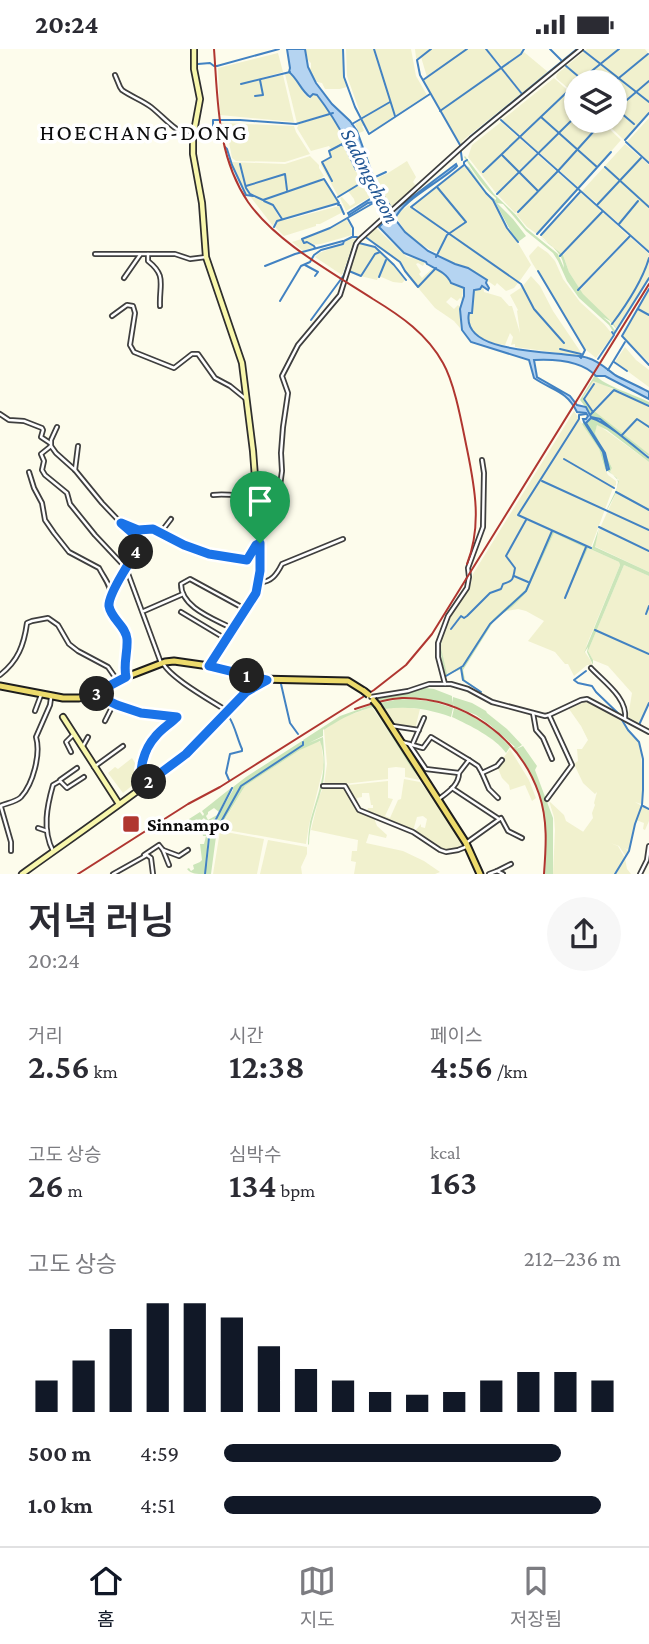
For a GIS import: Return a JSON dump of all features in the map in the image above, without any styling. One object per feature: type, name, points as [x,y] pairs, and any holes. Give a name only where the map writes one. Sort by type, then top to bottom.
[{"type":"main road","points":[[194,49],[194,69],[200,100],[193,137],[193,154],[202,203],[206,257],[240,354],[258,499],[260,543],[259,582],[256,593],[209,666]]},
{"type":"main road","points":[[0,687],[73,699],[94,694],[117,681],[162,663],[179,661],[267,680],[289,678],[342,680],[352,683],[371,698],[390,724],[467,844],[480,874]]},
{"type":"main road","points":[[22,874],[186,754],[246,692],[267,680]]},
{"type":"main road","points":[[63,717],[119,804]]},
{"type":"street","points":[[213,495],[258,499],[270,505],[276,499],[282,471],[283,427],[288,393],[282,376],[298,345],[340,295],[356,244],[472,138],[581,49]]},
{"type":"street","points":[[115,75],[122,90],[151,106],[182,134],[193,137]]},
{"type":"street","points":[[95,254],[175,254],[190,259],[206,257]]},
{"type":"street","points":[[148,254],[148,261],[154,265],[161,277],[160,306]]},
{"type":"street","points":[[124,278],[140,255]]},
{"type":"street","points":[[112,316],[127,305],[133,306],[135,318],[130,345],[134,352],[174,368],[191,354],[198,354],[215,378],[246,399]]},
{"type":"street","points":[[0,414],[9,420],[24,421],[41,428],[41,437],[75,470],[121,523],[144,543],[131,558],[109,605],[126,635],[126,677]]},
{"type":"street","points":[[57,427],[50,445],[41,454],[44,461],[42,470],[67,493],[70,504],[94,535],[126,568],[165,668],[227,711]]},
{"type":"street","points":[[75,470],[78,446]]},
{"type":"street","points":[[445,684],[438,657],[438,643],[448,616],[467,587],[468,568],[483,527],[482,460]]},
{"type":"street","points":[[29,472],[42,503],[45,520],[69,552],[99,568],[110,585],[111,597]]},
{"type":"street","points":[[161,532],[171,519]]},
{"type":"street","points":[[121,523],[138,530],[153,529],[194,549],[224,557],[247,560],[260,543]]},
{"type":"street","points":[[259,582],[269,581],[282,564],[343,539]]},
{"type":"street","points":[[233,629],[190,605],[180,587],[181,584],[190,579],[246,609]]},
{"type":"street","points":[[143,612],[183,594]]},
{"type":"street","points":[[181,612],[226,639]]},
{"type":"street","points":[[0,675],[19,656],[27,623],[48,618],[58,625],[69,644],[108,667],[117,681]]},
{"type":"street","points":[[591,668],[622,701],[625,719]]},
{"type":"street","points":[[371,698],[429,684],[445,684],[463,687],[486,700],[549,715],[584,699],[649,732]]},
{"type":"street","points":[[94,694],[147,715],[178,716],[157,734],[149,745],[143,762],[140,780],[142,787]]},
{"type":"street","points":[[35,711],[41,695]]},
{"type":"street","points":[[11,851],[0,806],[20,798],[32,777],[37,755],[36,737],[52,697]]},
{"type":"street","points":[[105,721],[114,703]]},
{"type":"street","points":[[533,713],[536,730],[543,738],[552,759]]},
{"type":"street","points":[[547,799],[572,765],[549,715]]},
{"type":"street","points":[[411,743],[424,718]]},
{"type":"street","points":[[390,724],[403,729],[419,730]]},
{"type":"street","points":[[71,752],[66,742],[73,735]]},
{"type":"street","points":[[82,748],[88,737]]},
{"type":"street","points":[[402,742],[423,748],[431,737],[478,766],[489,789],[498,798]]},
{"type":"street","points":[[411,743],[426,769],[458,773]]},
{"type":"street","points":[[94,767],[122,746]]},
{"type":"street","points":[[439,799],[452,789],[459,778],[458,773],[469,760]]},
{"type":"street","points":[[482,773],[497,766],[502,760]]},
{"type":"street","points":[[53,851],[47,831],[48,805],[53,785],[78,768]]},
{"type":"street","points":[[60,781],[67,788],[84,777]]},
{"type":"street","points":[[323,786],[345,786],[359,810],[413,832],[446,852],[458,850],[499,819]]},
{"type":"street","points":[[452,789],[501,818],[508,831],[522,838]]},
{"type":"street","points":[[4,816],[12,814]]},
{"type":"street","points":[[38,828],[47,831]]},
{"type":"street","points":[[113,874],[159,845],[169,865]]},
{"type":"street","points":[[639,874],[647,860],[649,846]]},
{"type":"street","points":[[163,850],[179,856],[188,850]]},
{"type":"street","points":[[144,855],[151,858],[153,874]]},
{"type":"street","points":[[489,874],[512,864]]},
{"type":"street","points":[[497,871],[503,874]]},
{"type":"green space","points":[[305,49],[342,49],[347,87],[325,89],[322,83],[317,82],[309,69],[311,63]]},
{"type":"green space","points":[[346,49],[374,49],[391,102],[375,49],[411,49],[416,76],[427,95],[396,115],[393,111],[394,116],[372,132],[365,125],[362,126],[364,131],[359,133],[355,124],[382,107],[362,118],[347,76]]},
{"type":"green space","points":[[415,49],[485,49],[500,68],[498,71],[501,69],[521,94],[462,141],[461,146],[423,80],[427,77],[421,57],[416,58]]},
{"type":"green space","points":[[486,49],[521,49],[522,52],[506,65],[524,52],[548,72],[522,93]]},
{"type":"green space","points":[[587,49],[645,49],[648,53],[643,57],[649,55],[649,112],[624,140],[617,133],[627,133],[627,70],[564,70],[564,85],[556,78],[557,74]]},
{"type":"green space","points":[[278,53],[283,72],[240,84],[283,75],[294,122],[220,115],[218,68]]},
{"type":"green space","points":[[289,73],[298,81],[304,94],[310,99],[316,95],[330,113],[297,123],[285,74]]},
{"type":"green space","points":[[554,78],[564,87],[564,133],[614,133],[621,140],[579,188],[560,171],[570,158],[558,170],[540,153],[549,143],[538,152],[521,137],[522,134],[518,135],[502,120]]},
{"type":"green space","points":[[331,114],[346,141],[341,145],[348,143],[364,179],[360,184],[366,183],[372,196],[346,211],[340,198],[350,206],[355,203],[354,199],[348,191],[338,196],[321,165],[331,158],[329,152],[332,150],[329,146],[311,151],[297,128],[299,124]]},
{"type":"green space","points":[[649,118],[649,162],[627,142]]},
{"type":"green space","points":[[501,122],[537,154],[517,174],[521,174],[538,155],[577,189],[537,234],[527,227],[516,214],[518,212],[515,213],[497,194],[514,177],[496,193],[468,157],[472,145]]},
{"type":"green space","points":[[222,123],[294,126],[310,154],[285,162],[236,161],[232,158],[227,132],[223,132]]},
{"type":"green space","points":[[625,144],[649,165],[649,251],[582,191]]},
{"type":"green space","points":[[310,156],[319,165],[324,176],[319,180],[325,180],[338,203],[283,219],[273,205],[277,214],[281,220],[286,220],[339,206],[343,212],[316,226],[284,236],[275,227],[277,221],[273,226],[246,194],[232,162],[285,164]]},
{"type":"green space","points":[[465,156],[494,194],[526,228],[558,254],[564,268],[559,254],[553,247],[563,255],[569,272],[583,294],[614,324],[617,330],[603,317],[616,332],[579,298],[553,253],[526,231],[503,204],[497,203],[526,236],[518,242],[515,239],[494,200],[485,192],[464,165],[469,167],[488,194],[496,200]]},
{"type":"green space","points":[[407,161],[416,177],[413,182],[417,187],[393,209],[375,179]]},
{"type":"green space","points":[[464,166],[493,201],[531,265],[519,282],[489,261],[518,283],[506,291],[497,283],[495,286],[469,268],[455,264],[438,254],[450,232],[432,223],[447,234],[438,251],[434,252],[406,232],[395,216],[409,205],[428,219],[412,205],[436,187],[443,195],[437,186]]},
{"type":"green space","points":[[581,193],[628,236],[579,288],[563,255],[571,246],[561,255],[541,236]]},
{"type":"green space","points":[[346,219],[352,235],[312,245],[314,247],[303,251],[292,242],[320,233]]},
{"type":"green space","points":[[376,228],[407,257],[425,262],[423,266],[416,264],[422,278],[432,269],[436,269],[449,279],[450,283],[463,287],[462,300],[460,298],[457,301],[451,297],[446,302],[454,309],[458,305],[460,307],[460,328],[435,308],[409,277],[401,262],[366,238]]},
{"type":"green space","points":[[630,237],[649,254],[649,277],[617,330],[615,321],[613,323],[585,298],[580,290]]},
{"type":"green space","points":[[350,238],[356,239],[342,275],[315,257],[343,244]]},
{"type":"green space","points":[[359,244],[370,245],[377,253],[380,252],[405,280],[402,283],[393,282],[379,276],[377,280],[350,271]]},
{"type":"green space","points":[[538,246],[555,261],[563,279],[580,302],[613,335],[596,358],[585,349],[531,261],[529,256]]},
{"type":"green space","points":[[531,276],[540,286],[581,356],[515,347],[515,344],[511,345],[513,337],[510,333],[505,345],[496,344],[479,337],[471,328],[468,321],[469,312],[472,312],[474,290],[483,286],[484,292],[501,297],[512,306],[520,333],[518,310],[510,295],[522,287]]},
{"type":"green space","points":[[649,291],[649,362],[622,336],[638,310],[646,314],[638,309]]},
{"type":"green space","points":[[625,347],[649,370],[649,387],[615,362]]},
{"type":"green space","points":[[595,375],[612,386],[649,402],[649,406],[593,381],[583,397],[593,411],[610,393],[594,411],[649,454],[618,434],[649,458],[649,462],[597,425],[595,433],[604,452],[586,422],[591,418],[607,426],[600,419],[591,417],[580,400]]},
{"type":"green space","points":[[592,381],[649,407],[649,454],[594,412],[611,393],[593,410],[584,400]]},
{"type":"green space","points":[[574,411],[599,449],[608,475],[616,481],[591,547],[543,526],[552,532],[525,590],[493,619],[462,666],[446,674],[441,648],[443,634],[452,612]]},
{"type":"green space","points":[[584,422],[603,452],[607,464],[606,456],[613,475],[605,469],[599,449],[582,424]]},
{"type":"green space","points":[[597,424],[649,462],[649,509],[616,492],[619,480],[610,472],[612,468],[595,433]]},
{"type":"green space","points":[[617,479],[619,481],[616,492],[649,511],[616,493],[607,510],[617,488]]},
{"type":"green space","points":[[616,493],[649,511],[649,572],[594,546]]},
{"type":"green space","points":[[599,528],[595,547],[649,572],[649,576],[624,565],[588,651],[593,665],[587,652],[588,647],[584,653],[620,565],[619,562],[588,548],[565,598],[586,548],[554,533],[526,593],[495,619],[463,670],[465,680],[482,692],[462,680],[461,669],[446,676],[441,648],[447,674],[462,666],[493,619],[525,590],[552,530],[625,563],[592,548]]},
{"type":"green space","points":[[554,533],[619,562],[620,565],[587,644],[585,652],[592,665],[587,665],[574,676],[568,664],[555,652],[528,641],[544,621],[526,611],[507,611],[526,593]]},
{"type":"green space","points":[[624,565],[649,576],[649,702],[639,724],[628,717],[632,693],[608,666],[593,660],[588,651]]},
{"type":"green space","points":[[426,688],[452,696],[452,703],[453,697],[486,711],[522,745],[516,749],[523,746],[537,766],[535,770],[553,818],[553,874],[545,874],[545,823],[538,792],[524,762],[513,747],[515,747],[476,715],[454,704],[453,706],[415,698],[376,699]]},
{"type":"green space","points":[[400,699],[431,701],[453,708],[451,717],[418,709],[385,709],[397,727],[392,724],[379,703]]},
{"type":"green space","points":[[587,701],[621,721],[638,741],[643,790],[641,804],[635,802],[649,810],[649,821],[645,830],[644,823],[636,820],[629,850],[624,848],[629,851],[626,857],[619,846],[610,843],[618,846],[631,874],[553,874],[555,830],[549,801],[564,815],[566,821],[583,832],[593,818],[597,792],[595,794],[583,783],[574,764],[578,761],[577,749],[582,749],[588,740],[569,709]]},
{"type":"green space","points":[[374,704],[430,791],[412,769],[373,707],[366,709],[323,729],[323,736],[309,743],[323,737],[325,766],[309,845],[308,841],[310,822],[323,771],[320,741],[300,750],[245,786],[217,829],[211,874],[206,874],[206,868],[204,874],[192,873],[187,869],[191,871],[194,869],[193,865],[202,860],[200,844],[204,844],[206,836],[203,836],[202,831],[207,832],[209,825],[203,823],[206,821],[204,818],[198,823],[200,826],[192,824],[189,819],[200,812],[203,816],[202,811],[231,788],[219,812],[214,808],[206,816],[208,820],[217,815],[214,823],[233,787],[302,741],[304,744],[303,740],[340,716]],"holes":[[[213,825],[207,865],[208,840]]]},
{"type":"green space","points":[[372,707],[420,780],[405,777],[405,768],[396,767],[388,768],[388,779],[324,785],[327,764],[324,730],[341,718]]},
{"type":"green space","points":[[454,708],[498,735],[510,747],[506,753],[489,737],[452,717]]},
{"type":"green space","points":[[384,709],[420,709],[415,729],[397,727]]},
{"type":"green space","points":[[317,741],[321,742],[324,765],[306,844],[220,828],[245,786]]},
{"type":"green space","points":[[510,749],[529,780],[536,798],[532,801],[525,785],[510,790],[502,778],[497,766]]},
{"type":"green space","points":[[132,758],[142,766],[139,780],[123,793],[108,773]]},
{"type":"green space","points":[[404,779],[420,782],[463,846],[447,851],[441,849],[414,832],[421,824],[421,827],[425,828],[427,819],[423,816],[417,817],[413,831],[367,811],[368,808],[373,808],[369,793],[362,793],[362,797],[357,798],[358,805],[348,789],[348,785],[388,781],[388,798],[393,799],[385,816],[390,818],[401,799]]},
{"type":"green space","points":[[345,787],[358,810],[373,815],[377,826],[387,835],[386,838],[369,834],[366,843],[403,851],[440,872],[354,874],[356,862],[351,861],[352,851],[357,851],[358,840],[311,830],[323,788]]},
{"type":"green space","points":[[220,831],[264,839],[257,874],[213,874]]},
{"type":"green space","points":[[268,840],[307,847],[301,867],[302,874],[260,874]]},
{"type":"water","name":"Sadongcheon","points":[[287,49],[305,49],[308,67],[316,83],[357,131],[376,184],[392,209],[389,211],[391,213],[456,164],[451,172],[405,205],[395,219],[405,232],[428,251],[468,268],[487,280],[488,290],[482,286],[474,290],[472,313],[469,313],[470,327],[480,337],[515,349],[591,359],[649,392],[649,399],[575,364],[558,360],[534,360],[537,377],[570,396],[577,405],[586,407],[591,417],[600,419],[619,434],[591,418],[586,423],[605,453],[609,469],[607,470],[603,452],[584,422],[583,419],[588,416],[586,413],[577,412],[564,395],[534,378],[529,360],[471,342],[462,330],[460,309],[464,288],[451,283],[444,274],[426,262],[404,253],[379,227],[388,218],[382,216],[375,202],[368,203],[349,215],[348,213],[373,197],[348,144],[326,107],[317,95],[310,97],[289,72]]},
{"type":"waterway","points":[[198,64],[210,63],[217,66],[279,49]]},
{"type":"waterway","name":"Sadongcheon","points":[[343,49],[344,77],[369,134],[430,94]]},
{"type":"waterway","points":[[374,49],[395,116]]},
{"type":"waterway","points":[[431,49],[417,60],[420,75],[460,145],[462,160]]},
{"type":"waterway","points":[[423,80],[467,49]]},
{"type":"waterway","points":[[486,49],[522,94]]},
{"type":"waterway","points":[[440,111],[521,54],[524,49]]},
{"type":"waterway","points":[[550,49],[561,60]]},
{"type":"waterway","points":[[470,137],[577,49]]},
{"type":"waterway","points":[[593,70],[619,49]]},
{"type":"waterway","points":[[584,51],[649,102]]},
{"type":"waterway","points":[[627,71],[648,54]]},
{"type":"waterway","points":[[566,66],[571,70]]},
{"type":"waterway","points":[[241,84],[290,72]]},
{"type":"waterway","points":[[255,96],[263,95],[260,80]]},
{"type":"waterway","points":[[627,100],[649,81]]},
{"type":"waterway","points":[[483,172],[564,95]]},
{"type":"waterway","name":"Sadongcheon","points":[[352,124],[390,102]]},
{"type":"waterway","points":[[210,134],[213,120],[296,124],[333,113]]},
{"type":"waterway","points":[[625,140],[649,113]]},
{"type":"waterway","points":[[541,117],[597,167]]},
{"type":"waterway","points":[[627,118],[634,124]]},
{"type":"waterway","points":[[501,120],[649,252]]},
{"type":"waterway","points":[[497,194],[564,128]]},
{"type":"waterway","points":[[518,212],[592,133]]},
{"type":"waterway","name":"Sadongcheon","points":[[332,181],[322,162],[331,157],[329,151],[348,141]]},
{"type":"waterway","points":[[626,142],[649,163]]},
{"type":"waterway","name":"Sadongcheon","points":[[342,145],[345,146],[356,170]]},
{"type":"waterway","points":[[225,147],[246,195],[253,196]]},
{"type":"waterway","points":[[537,234],[611,152]]},
{"type":"waterway","points":[[502,155],[538,191]]},
{"type":"waterway","points":[[597,205],[641,158]]},
{"type":"waterway","points":[[467,160],[464,164],[493,200],[507,228],[518,242]]},
{"type":"waterway","points":[[240,164],[246,188],[250,194],[263,200],[324,179],[339,203],[277,221],[274,227]]},
{"type":"waterway","name":"Sadongcheon","points":[[464,165],[411,207],[521,284],[534,309],[564,343]]},
{"type":"waterway","points":[[605,167],[649,207]]},
{"type":"waterway","name":"Sadongcheon","points":[[371,179],[386,172]]},
{"type":"waterway","points":[[246,186],[285,174],[287,190]]},
{"type":"waterway","name":"Sadongcheon","points":[[338,197],[366,180]]},
{"type":"waterway","points":[[436,257],[447,235],[466,222],[437,187]]},
{"type":"waterway","points":[[541,235],[580,192]]},
{"type":"waterway","points":[[264,201],[273,205],[282,219]]},
{"type":"waterway","points":[[619,224],[638,201]]},
{"type":"waterway","name":"Sadongcheon","points":[[315,248],[307,242],[304,243],[302,239],[330,228],[375,202]]},
{"type":"waterway","points":[[338,205],[344,214]]},
{"type":"waterway","points":[[560,256],[602,212]]},
{"type":"waterway","points":[[348,219],[353,228],[353,236]]},
{"type":"waterway","points":[[311,320],[344,275],[355,242],[366,232]]},
{"type":"waterway","points":[[364,236],[400,262],[418,287],[436,268]]},
{"type":"waterway","points":[[578,290],[630,236]]},
{"type":"waterway","points":[[280,301],[301,266],[310,262],[314,255],[357,237]]},
{"type":"waterway","points":[[265,266],[295,254],[343,241]]},
{"type":"waterway","points":[[359,243],[375,247],[406,280]]},
{"type":"waterway","points":[[350,268],[349,271],[361,276],[375,254],[380,252]]},
{"type":"waterway","points":[[612,324],[633,293],[649,258]]},
{"type":"waterway","points":[[379,277],[386,260]]},
{"type":"waterway","points":[[305,265],[318,272],[315,276]]},
{"type":"waterway","points":[[538,271],[585,350],[581,358]]},
{"type":"waterway","points":[[614,334],[649,278]]},
{"type":"waterway","points":[[649,289],[622,336],[649,365]]},
{"type":"waterway","points":[[638,309],[649,315]]},
{"type":"waterway","points":[[598,359],[614,335],[612,332]]},
{"type":"waterway","points":[[608,370],[625,342]]},
{"type":"waterway","points":[[560,349],[581,354],[580,357]]},
{"type":"waterway","points":[[614,362],[627,371]]},
{"type":"waterway","points":[[593,412],[584,399],[594,384]]},
{"type":"waterway","points":[[591,414],[614,390],[649,406]]},
{"type":"waterway","points":[[586,414],[579,415],[518,515],[591,548]]},
{"type":"waterway","points":[[622,435],[637,419],[649,427]]},
{"type":"waterway","points":[[564,459],[614,488]]},
{"type":"waterway","points":[[542,481],[649,530]]},
{"type":"waterway","points":[[616,492],[649,510]]},
{"type":"waterway","points":[[451,629],[461,616],[467,616],[490,593],[501,589],[503,584],[512,579],[515,568],[506,556],[526,520]]},
{"type":"waterway","points":[[599,527],[649,551]]},
{"type":"waterway","points":[[446,676],[463,666],[490,624],[526,591],[552,531]]},
{"type":"waterway","points":[[565,598],[586,547]]},
{"type":"waterway","points":[[514,576],[528,582]]},
{"type":"waterway","points":[[646,614],[649,606]]},
{"type":"waterway","points":[[595,630],[649,654]]},
{"type":"waterway","points":[[461,668],[463,680],[481,692]]},
{"type":"waterway","points":[[586,671],[574,680],[592,686],[621,716]]},
{"type":"waterway","points":[[281,684],[290,723],[298,734]]},
{"type":"waterway","points":[[627,718],[639,725],[649,703]]},
{"type":"waterway","points":[[229,717],[242,749],[230,754],[226,773],[229,780]]},
{"type":"waterway","points":[[615,874],[629,851],[642,805],[643,790],[643,759],[639,742],[622,720]]},
{"type":"waterway","points":[[217,829],[241,786],[303,745],[303,742]]},
{"type":"waterway","points":[[205,874],[213,825],[232,788]]},
{"type":"waterway","points":[[643,806],[649,809]]},
{"type":"railway","points":[[214,49],[218,109],[225,147],[230,166],[248,202],[260,217],[289,243],[394,312],[429,343],[443,363],[458,405],[476,507],[472,550],[467,564]]},
{"type":"railway","points":[[78,874],[374,690],[406,665],[432,634],[649,284]]},
{"type":"railway","points":[[355,709],[402,698],[425,699],[467,713],[503,738],[518,754],[539,794],[545,824],[544,874]]},
{"type":"place","name":"Sinnampo","points":[[131,824]]},
{"type":"district","name":"HOECHANG-DONG","points":[[144,132]]},
{"type":"route","points":[[121,523],[138,530],[153,529],[184,545],[224,557],[247,560],[260,543],[260,571],[256,593],[209,666],[267,680],[246,692],[186,754],[142,787],[140,780],[149,745],[157,734],[177,717],[141,713],[94,694],[126,677],[126,635],[111,611],[109,601],[129,562],[144,543],[121,523]]}]
